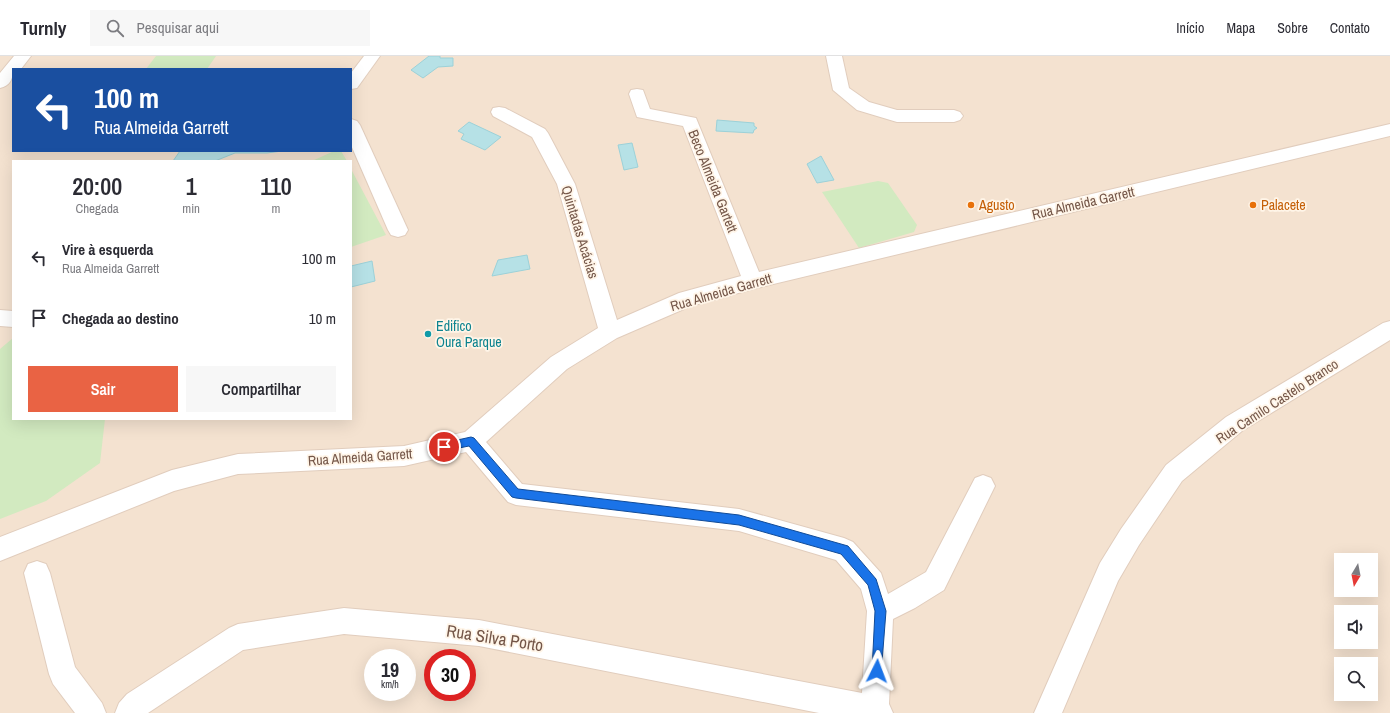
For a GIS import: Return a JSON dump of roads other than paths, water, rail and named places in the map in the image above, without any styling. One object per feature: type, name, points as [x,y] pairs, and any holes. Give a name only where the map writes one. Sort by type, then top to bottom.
[{"type":"street","points":[[13,68],[23,56]]},
{"type":"street","points":[[352,83],[372,56]]},
{"type":"street","points":[[834,56],[841,90],[863,106],[898,116],[954,116]]},
{"type":"street","points":[[0,83],[12,69]]},
{"type":"street","name":"Beco Almeida Gartett","points":[[637,94],[643,113],[690,122],[753,281]]},
{"type":"street","name":"Quintadas Acácias","points":[[499,112],[539,133],[566,184],[610,332]]},
{"type":"street","points":[[352,127],[398,230]]},
{"type":"street","name":"Rua Almeida Garrett","points":[[0,549],[172,481],[238,464],[404,456],[471,441],[559,363],[610,332],[686,299],[753,281],[1390,130]]},
{"type":"street","points":[[0,318],[12,319]]},
{"type":"street","name":"Rua Camilo Castelo Branco","points":[[1048,713],[1108,572],[1174,473],[1234,424],[1390,329]]},
{"type":"street","points":[[471,441],[516,494],[739,520],[844,550],[872,582],[880,611],[877,712]]},
{"type":"street","points":[[880,611],[906,599],[935,581],[983,486]]},
{"type":"street","points":[[37,573],[63,674],[92,713]]},
{"type":"street","name":"Rua Silva Porto","points":[[129,713],[137,704],[238,637],[344,621],[479,633],[877,712]]},
{"type":"water","points":[[429,56],[453,58],[453,66],[438,67],[423,78],[411,70]]},
{"type":"water","points":[[717,120],[754,123],[754,126],[757,128],[753,133],[716,131]]},
{"type":"water","points":[[469,122],[501,137],[485,150],[461,139],[464,134],[458,131]]},
{"type":"water","points":[[632,143],[638,167],[624,170],[618,145]]},
{"type":"water","points":[[179,152],[274,152],[235,153],[218,160],[174,160]]},
{"type":"water","points":[[821,156],[834,180],[817,183],[807,164]]},
{"type":"water","points":[[527,255],[530,269],[492,276],[498,260]]},
{"type":"water","points":[[372,261],[375,281],[352,287],[352,266]]},
{"type":"place","name":"Agusto","points":[[971,205]]},
{"type":"place","name":"Palacete","points":[[1253,205]]},
{"type":"place","name":"Edifico Oura Parque","points":[[428,334]]}]
